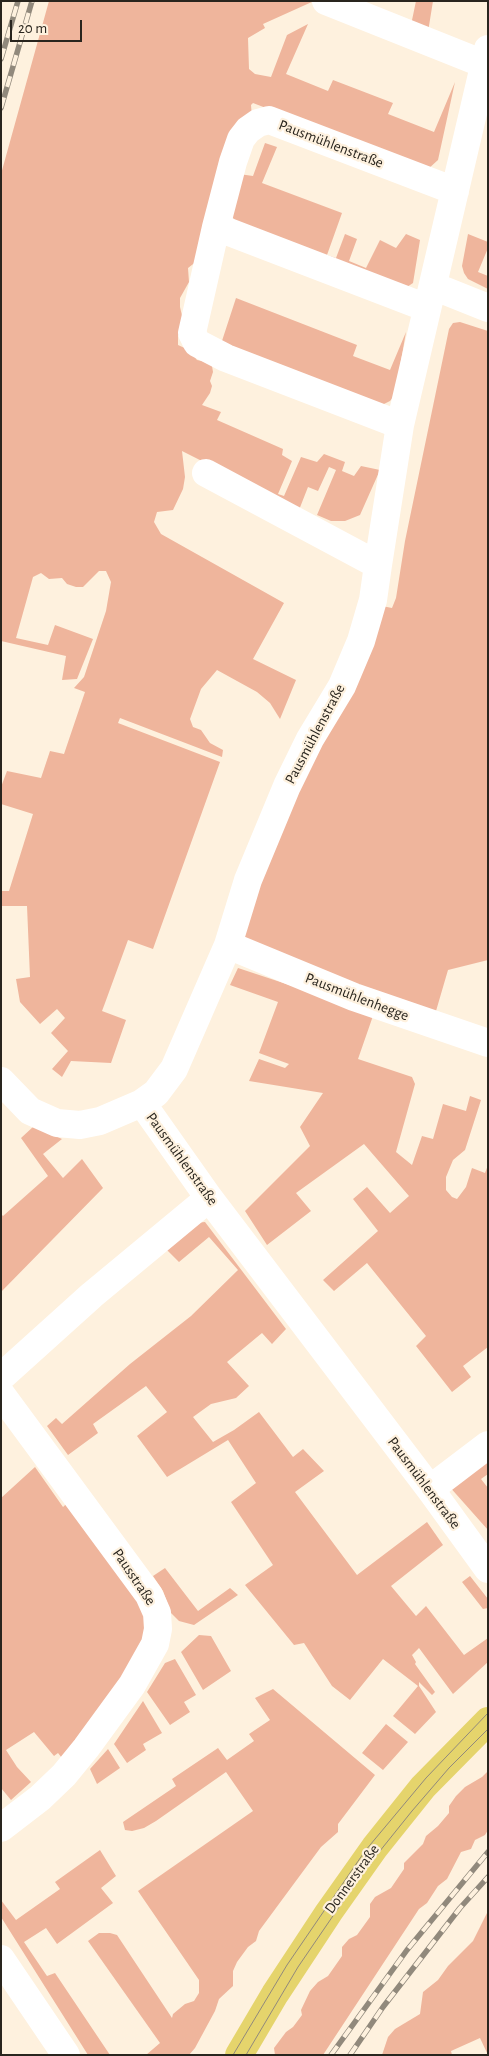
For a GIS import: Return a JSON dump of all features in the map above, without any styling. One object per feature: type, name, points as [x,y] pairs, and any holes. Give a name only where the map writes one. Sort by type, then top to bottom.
[{"type":"main road","name":"Donnerstraße","points":[[239,2055],[275,1994],[375,1847],[423,1787],[488,1721]]},
{"type":"street","name":"Pausmühlenstraße","points":[[326,1],[486,56],[483,96],[455,191],[400,426],[373,600],[361,641],[342,686],[310,739],[287,786],[248,880],[228,945],[174,1070],[156,1093],[142,1103],[209,1198],[430,1489],[488,1569]]},
{"type":"street","name":"Pausmühlenstraße","points":[[400,426],[226,358],[197,343],[192,333],[216,227],[241,139],[258,122],[269,120],[455,191]]},
{"type":"street","points":[[216,227],[430,297],[488,308]]},
{"type":"street","points":[[206,473],[378,565]]},
{"type":"street","name":"Pausmühlenhegge","points":[[228,945],[354,997],[488,1043]]},
{"type":"street","points":[[1,1081],[30,1111],[57,1123],[80,1125],[100,1121],[142,1103]]},
{"type":"street","points":[[1,1378],[92,1294],[209,1198]]},
{"type":"street","name":"Pausstraße","points":[[1,1394],[149,1595],[157,1613],[158,1629],[155,1644],[132,1685],[86,1748],[64,1775],[40,1798],[1,1828]]},
{"type":"street","points":[[430,1489],[488,1445]]},
{"type":"street","points":[[1,1959],[66,2055]]},
{"type":"shaded area","points":[[49,1],[314,1],[263,24],[265,28],[248,38],[249,69],[255,74],[271,77],[287,35],[308,24],[286,74],[328,91],[333,80],[393,103],[388,114],[434,132],[455,82],[438,160],[427,170],[253,103],[251,105],[252,117],[197,261],[188,268],[189,282],[180,298],[184,324],[178,336],[178,345],[189,350],[197,360],[207,362],[212,366],[213,372],[210,381],[212,386],[202,405],[221,412],[217,420],[283,449],[282,455],[292,461],[278,494],[284,496],[301,457],[317,462],[324,454],[345,462],[342,471],[354,476],[361,466],[380,470],[360,515],[345,521],[331,521],[317,515],[336,470],[329,467],[318,491],[308,487],[299,510],[182,451],[185,477],[183,489],[173,510],[157,512],[154,522],[161,534],[284,603],[253,659],[296,680],[280,719],[270,703],[257,692],[217,670],[201,689],[190,719],[193,727],[201,730],[210,743],[223,750],[222,757],[120,718],[118,723],[220,762],[153,949],[128,940],[102,1011],[126,1020],[111,1063],[71,1061],[62,1077],[52,1069],[68,1051],[51,1033],[65,1018],[57,1009],[40,1024],[20,1002],[16,979],[30,977],[27,906],[1,906],[1,891],[9,891],[33,814],[1,804],[1,787],[7,771],[41,778],[50,751],[64,754],[85,692],[74,688],[84,677],[106,611],[111,582],[106,571],[99,571],[83,587],[67,584],[62,578],[49,579],[41,573],[33,577],[16,638],[48,645],[55,625],[93,639],[77,679],[62,680],[66,656],[1,641],[1,174]]},
{"type":"shaded area","points":[[416,1],[433,1],[428,32],[411,25]]},
{"type":"shaded area","points":[[265,143],[277,147],[262,183],[342,213],[327,255],[336,258],[345,234],[357,239],[349,261],[366,268],[380,240],[396,248],[406,234],[420,240],[413,283],[407,287],[239,225],[232,217],[239,174],[253,176]]},
{"type":"shaded area","points":[[468,234],[488,242],[488,248],[478,272],[488,276],[488,289],[468,279],[464,273],[462,266]]},
{"type":"shaded area","points":[[236,298],[357,345],[353,356],[390,370],[406,332],[395,395],[390,401],[382,405],[220,347]]},
{"type":"shaded area","points":[[460,322],[488,331],[488,960],[448,970],[436,1011],[350,983],[242,939],[271,854],[382,606],[392,608],[396,598],[405,541],[449,329],[453,323]]},
{"type":"shaded area","points":[[238,968],[374,1013],[358,1059],[412,1077],[415,1084],[396,1152],[412,1165],[422,1136],[433,1139],[443,1104],[466,1111],[470,1096],[481,1100],[465,1150],[453,1160],[446,1177],[446,1190],[452,1197],[457,1199],[466,1187],[472,1168],[485,1173],[488,1165],[488,1347],[463,1366],[471,1377],[452,1392],[416,1346],[426,1336],[367,1263],[334,1291],[323,1280],[378,1231],[353,1199],[367,1187],[390,1213],[409,1196],[364,1144],[296,1193],[311,1211],[267,1245],[245,1211],[310,1146],[300,1127],[323,1093],[249,1081],[259,1059],[285,1068],[289,1064],[259,1053],[278,1002],[230,985]]},
{"type":"shaded area","points":[[34,1126],[62,1139],[43,1154],[63,1178],[82,1159],[103,1188],[1,1292],[1,1214],[3,1216],[48,1176],[21,1138]]},
{"type":"shaded area","points":[[205,1222],[286,1329],[272,1344],[262,1333],[227,1362],[249,1386],[236,1398],[211,1404],[193,1417],[213,1442],[259,1412],[293,1457],[303,1449],[324,1471],[295,1492],[357,1575],[427,1522],[443,1545],[391,1586],[416,1616],[426,1606],[464,1655],[488,1638],[488,1662],[453,1694],[419,1648],[412,1655],[416,1662],[415,1664],[435,1692],[432,1695],[419,1682],[419,1686],[436,1712],[415,1734],[393,1716],[418,1686],[383,1659],[350,1700],[332,1686],[304,1643],[294,1645],[245,1585],[273,1565],[231,1502],[256,1483],[228,1440],[167,1477],[137,1436],[167,1412],[146,1386],[93,1424],[98,1433],[68,1455],[47,1426],[56,1418],[62,1424],[130,1364],[191,1316],[238,1270],[209,1237],[179,1262],[165,1248],[195,1223]]},
{"type":"shaded area","points":[[488,1454],[488,1474],[481,1479],[488,1488],[488,1530],[448,1485]]},
{"type":"shaded area","points":[[35,1467],[63,1507],[75,1496],[162,1632],[69,1767],[58,1753],[54,1756],[34,1732],[6,1750],[17,1767],[31,1782],[11,1800],[1,1788],[1,1498]]},
{"type":"shaded area","points":[[165,1568],[198,1611],[230,1588],[238,1595],[194,1625],[179,1621],[171,1613],[163,1591],[153,1576]]},
{"type":"shaded area","points":[[470,1576],[488,1599],[488,1608],[483,1609],[462,1582]]},
{"type":"shaded area","points":[[199,1635],[211,1636],[231,1671],[203,1690],[181,1652]]},
{"type":"shaded area","points":[[175,1659],[196,1695],[184,1702],[190,1712],[170,1725],[147,1692],[165,1663]]},
{"type":"shaded area","points":[[273,1689],[375,1775],[338,1824],[338,1832],[321,1847],[259,1931],[256,1941],[248,1947],[237,1962],[233,1971],[233,1986],[219,1999],[215,2011],[195,2048],[189,2055],[146,2055],[160,2043],[88,1941],[99,1933],[117,1935],[172,2018],[173,2014],[185,2004],[194,2001],[199,1993],[199,1980],[138,1891],[253,1811],[226,1772],[144,1828],[132,1831],[125,1830],[123,1822],[176,1786],[172,1779],[218,1748],[227,1760],[254,1741],[249,1734],[270,1720],[255,1698]]},
{"type":"shaded area","points":[[143,1701],[162,1733],[143,1744],[146,1750],[127,1763],[114,1744]]},
{"type":"shaded area","points":[[386,1724],[408,1742],[383,1770],[362,1753]]},
{"type":"shaded area","points":[[108,1749],[120,1768],[97,1784],[90,1769]]},
{"type":"shaded area","points":[[488,1771],[488,1830],[485,1835],[475,1840],[471,1849],[461,1852],[447,1879],[438,1886],[427,1903],[419,1909],[323,2055],[275,2055],[274,2048],[302,2015],[301,2010],[310,1991],[318,1982],[328,1976],[342,1956],[342,1947],[349,1939],[357,1935],[370,1917],[370,1904],[375,1897],[391,1888],[404,1869],[404,1863],[423,1844],[426,1836],[449,1813],[449,1806],[456,1796],[465,1787]]},
{"type":"shaded area","points":[[100,1850],[116,1876],[101,1888],[113,1903],[57,1944],[46,1928],[24,1942],[47,1976],[55,1973],[110,2055],[88,2055],[1,1917],[1,1900],[16,1920],[60,1889],[55,1882]]},
{"type":"shaded area","points":[[488,1911],[488,2055],[480,2038],[451,2051],[452,2055],[382,2055],[388,2037],[395,2029],[420,2014],[423,1992],[438,1980],[448,1966],[473,1941]]},
{"type":"tram line","points":[[233,2055],[287,1965],[365,1851],[426,1778],[488,1713]]},
{"type":"tram line","points":[[246,2055],[298,1967],[363,1872],[449,1768],[488,1729]]},
{"type":"railway","points":[[1,59],[18,1]]},
{"type":"railway","points":[[1,108],[32,1]]},
{"type":"railway","points":[[331,2055],[407,1950],[488,1852]]},
{"type":"railway","points":[[350,2055],[383,2007],[460,1908],[488,1877]]}]
